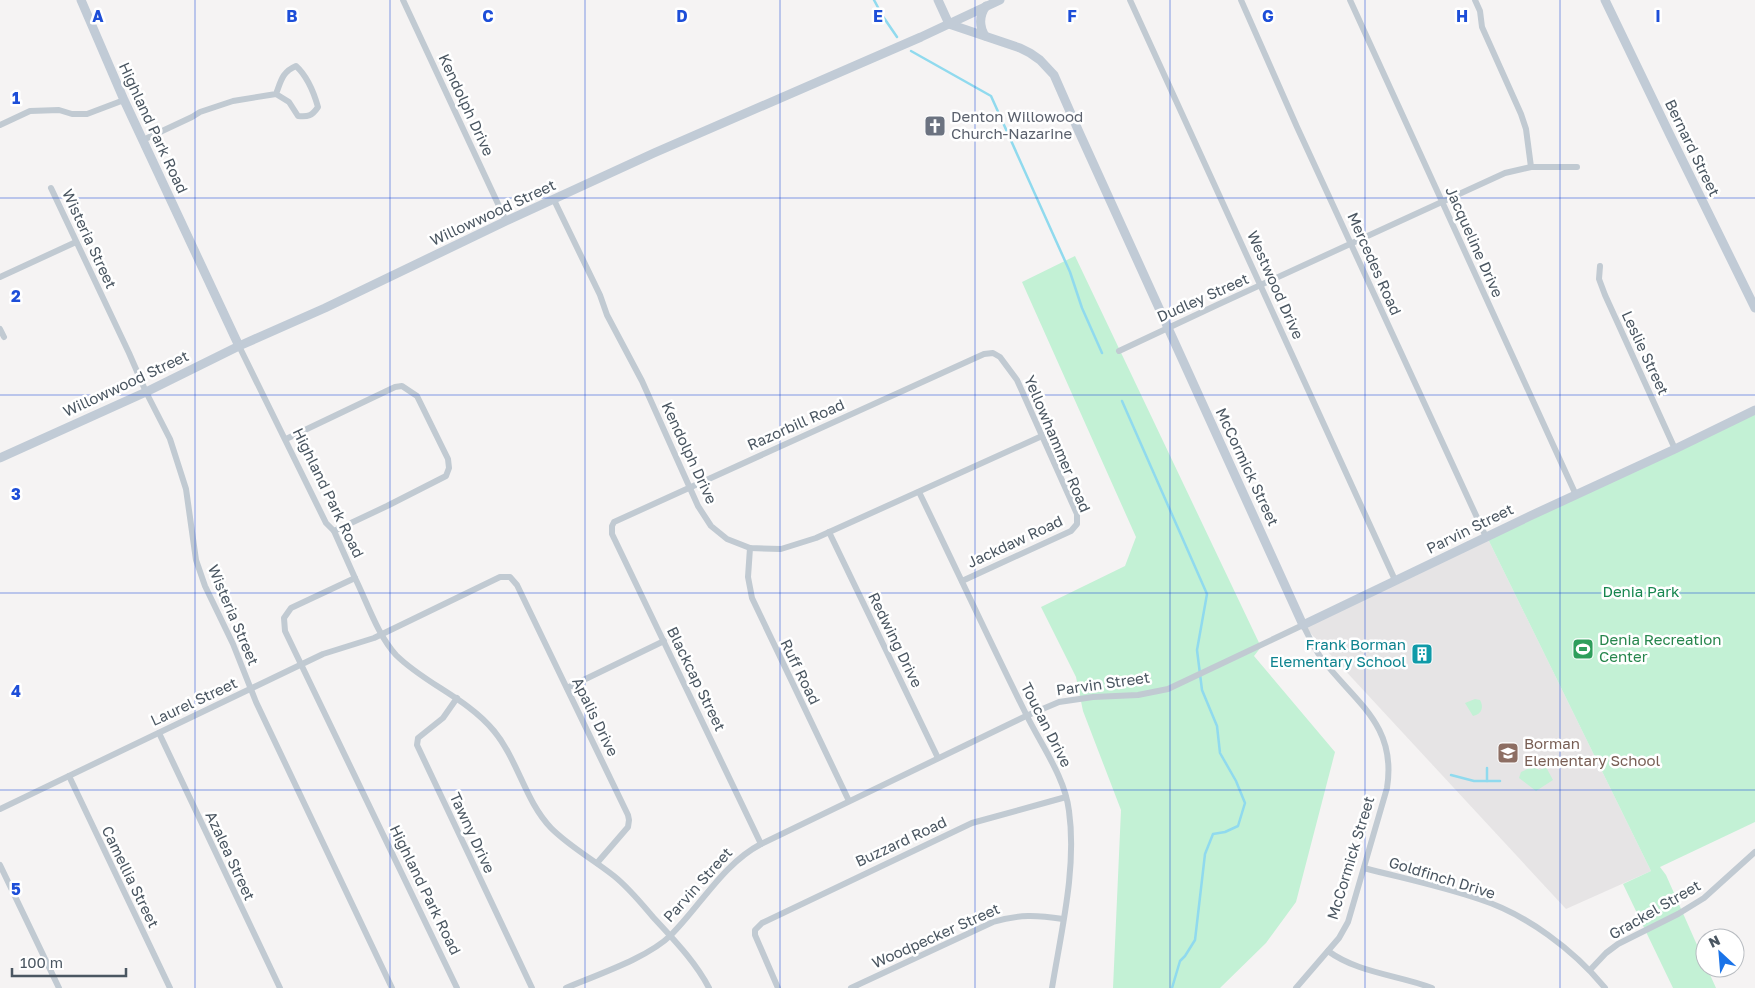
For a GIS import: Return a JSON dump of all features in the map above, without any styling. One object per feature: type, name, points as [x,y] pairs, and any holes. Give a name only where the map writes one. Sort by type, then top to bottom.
[{"type":"street","name":"Highland Park Road","points":[[81,0],[124,100],[240,346],[326,523],[334,531],[355,578],[291,608],[284,618],[285,632],[457,988]]},
{"type":"street","name":"Kendolph Drive","points":[[403,0],[506,221]]},
{"type":"street","points":[[938,0],[949,24]]},
{"type":"street","name":"Willowwood Street","points":[[0,458],[146,392],[506,221],[745,113],[921,37],[1000,0]]},
{"type":"street","name":"Westwood Drive","points":[[1130,0],[1242,242],[1259,286],[1292,352],[1395,580]]},
{"type":"street","name":"Mercedes Road","points":[[1241,0],[1297,127],[1486,537]]},
{"type":"street","name":"Jacqueline Drive","points":[[1350,0],[1576,495]]},
{"type":"street","points":[[1475,0],[1482,26],[1521,114],[1526,129],[1531,167]]},
{"type":"street","name":"Bernard Street","points":[[1606,0],[1682,161],[1755,308]]},
{"type":"street","points":[[985,36],[980,20],[986,6]]},
{"type":"street","name":"McCormick Street","points":[[949,24],[1030,53],[1054,74],[1303,625],[1321,658],[1378,724],[1386,742],[1389,776],[1387,788],[1344,930],[1296,988]]},
{"type":"street","points":[[143,140],[200,112],[233,101],[276,94],[289,102],[298,116],[307,117],[313,114],[318,107],[302,72],[296,66],[287,70],[283,75],[276,94]]},
{"type":"street","points":[[0,125],[30,111],[39,109],[59,110],[72,114],[87,114],[124,100]]},
{"type":"street","name":"Dudley Street","points":[[1119,351],[1505,173],[1531,167],[1576,167]]},
{"type":"street","name":"Wisteria Street","points":[[51,188],[146,392],[170,438],[181,468],[186,489],[192,541],[205,586],[234,644],[251,689],[392,988]]},
{"type":"street","name":"Kendolph Drive","points":[[554,200],[600,295],[607,315],[642,381],[698,506],[710,526],[727,539],[750,548],[781,549],[805,542],[1042,436]]},
{"type":"street","points":[[0,278],[76,242]]},
{"type":"street","name":"Leslie Street","points":[[1600,266],[1599,279],[1605,296],[1676,449]]},
{"type":"street","points":[[0,329],[4,338]]},
{"type":"street","name":"Razorbill Road","points":[[612,526],[618,519],[984,354],[993,353]]},
{"type":"street","name":"Yellowhammer Road","points":[[993,353],[1000,357],[1017,380],[1077,514],[1077,524]]},
{"type":"street","points":[[286,439],[396,387],[402,386],[417,396],[448,460],[449,468],[446,476],[334,531]]},
{"type":"street","name":"Parvin Street","points":[[566,988],[656,948],[670,936],[735,862],[749,850],[849,801],[1058,702],[1093,697],[1138,695],[1168,689],[1755,410]]},
{"type":"street","name":"Toucan Drive","points":[[919,492],[1026,716],[1058,776],[1066,797],[1071,836],[1070,871],[1052,988]]},
{"type":"street","name":"Jackdaw Road","points":[[962,581],[1071,531],[1077,524]]},
{"type":"street","name":"Blackcap Street","points":[[612,526],[612,534],[761,844]]},
{"type":"street","name":"Redwing Drive","points":[[829,532],[938,758]]},
{"type":"street","name":"Ruff Road","points":[[750,548],[748,577],[752,598],[849,801]]},
{"type":"street","name":"Laurel Street","points":[[0,809],[301,664],[330,651],[360,643],[382,634],[500,577],[510,577]]},
{"type":"street","name":"Apalis Drive","points":[[510,577],[517,585],[629,820],[626,830],[597,863]]},
{"type":"street","points":[[355,578],[382,634],[401,660],[472,709],[495,732],[550,827],[627,887],[700,971],[709,988]]},
{"type":"street","points":[[567,688],[664,642]]},
{"type":"street","name":"Tawny Drive","points":[[456,698],[443,718],[418,738],[417,745],[532,988]]},
{"type":"street","name":"Azalea Street","points":[[159,733],[280,988]]},
{"type":"street","name":"Camellia Street","points":[[69,776],[170,988]]},
{"type":"street","name":"Buzzard Road","points":[[778,988],[756,941],[755,930],[762,922],[962,827],[1066,797]]},
{"type":"street","name":"Grackel Street","points":[[1590,970],[1606,953],[1618,944],[1678,914],[1704,898],[1755,852]]},
{"type":"street","points":[[0,865],[59,988]]},
{"type":"street","name":"Goldfinch Drive","points":[[1364,868],[1480,899],[1528,922],[1553,938],[1590,970],[1605,988]]},
{"type":"street","name":"Woodpecker Street","points":[[850,988],[993,922],[1024,915],[1063,919]]},
{"type":"street","points":[[1328,951],[1344,962],[1432,988]]},
{"type":"shaded area","name":"Borman Elementary School","points":[[1487,537],[1651,871],[1566,909],[1303,625]]},
{"type":"green space","points":[[1075,256],[1261,647],[1254,656],[1335,752],[1296,902],[1266,943],[1220,988],[1113,988],[1121,810],[1083,711],[1076,677],[1041,607],[1125,566],[1136,537],[1022,282]]},
{"type":"green space","name":"Denia Park","points":[[1755,411],[1755,822],[1660,867],[1666,875],[1695,940],[1695,978],[1712,978],[1716,988],[1673,988],[1623,884],[1651,871],[1487,537]]},
{"type":"green space","points":[[1475,699],[1480,700],[1482,708],[1478,714],[1473,716],[1465,703]]},
{"type":"green space","points":[[1534,766],[1539,770],[1546,767],[1553,780],[1536,791],[1519,778],[1521,772]]},
{"type":"waterway","points":[[874,0],[897,37]]},
{"type":"waterway","points":[[911,51],[991,96],[1070,272],[1082,308],[1102,353]]},
{"type":"waterway","points":[[1122,401],[1207,594],[1197,650],[1202,690],[1217,726],[1220,753],[1236,781],[1245,803],[1238,826],[1225,832],[1213,834],[1205,854],[1195,940],[1180,961],[1172,988]]},
{"type":"waterway","points":[[1487,768],[1487,781]]},
{"type":"waterway","points":[[1451,775],[1474,781],[1500,781]]},
{"type":"place","name":"Denton Willowood Church-Nazarine","points":[[935,126]]},
{"type":"place","name":"Denia Recreation Center","points":[[1583,649]]},
{"type":"place","name":"Frank Borman Elementary School","points":[[1422,654]]},
{"type":"place","name":"Borman Elementary School","points":[[1508,753]]}]
